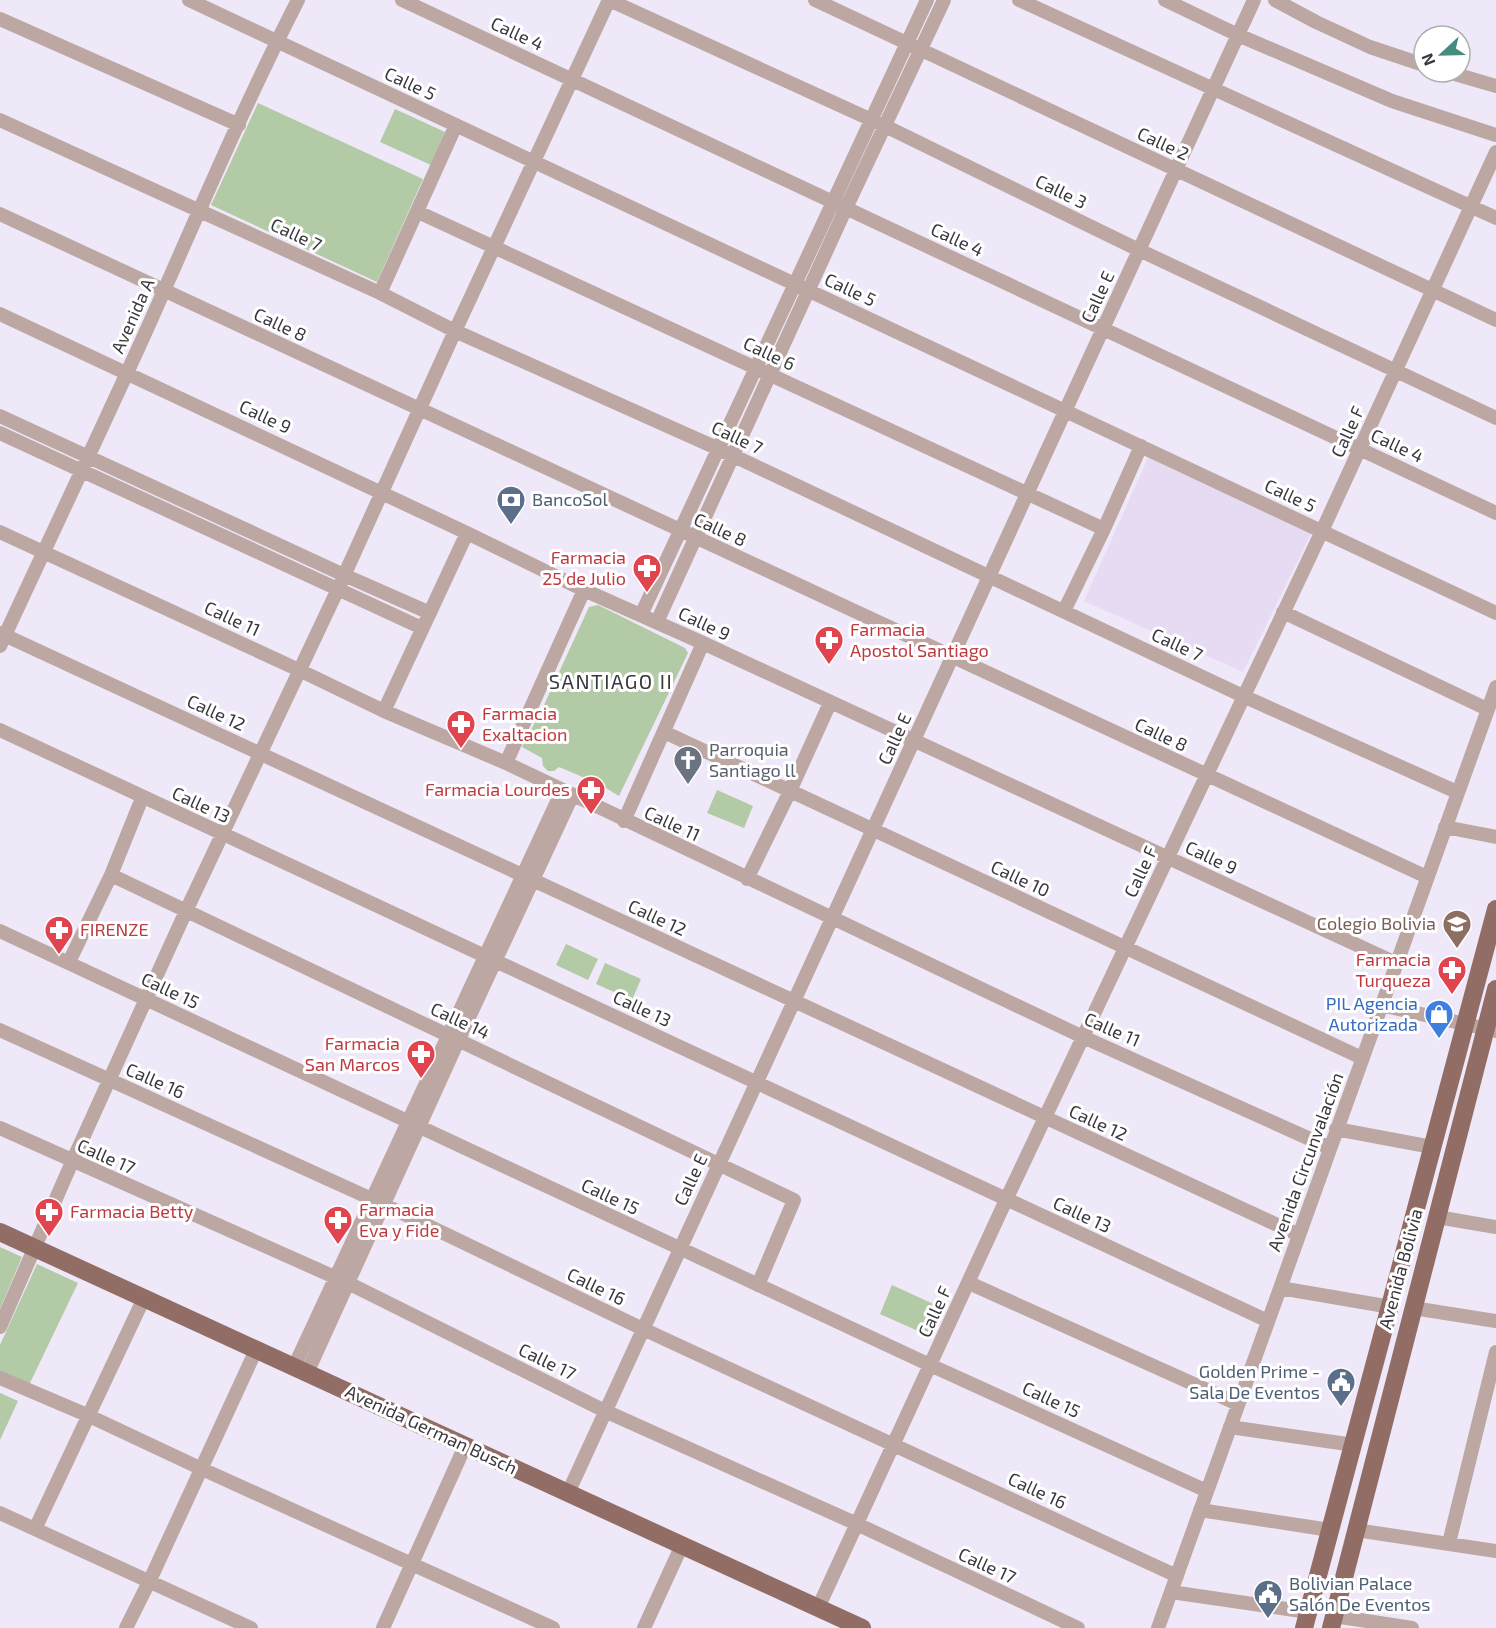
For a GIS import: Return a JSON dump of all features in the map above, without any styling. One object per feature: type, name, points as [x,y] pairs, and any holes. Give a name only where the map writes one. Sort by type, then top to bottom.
[{"type":"main road","name":"Avenida Bolivia","points":[[1306,1620],[1496,909]]},
{"type":"main road","name":"Avenida Bolivia","points":[[1333,1622],[1437,1217],[1491,1030],[1496,989]]},
{"type":"main road","name":"Avenida German Busch","points":[[0,1232],[862,1628]]},
{"type":"street","name":"Calle 5","points":[[189,0],[1496,613]]},
{"type":"street","name":"Avenida A","points":[[2,638],[128,372],[199,210],[298,0]]},
{"type":"street","name":"Calle 4","points":[[402,0],[1496,513]]},
{"type":"street","points":[[0,1327],[186,911],[338,589],[609,0]]},
{"type":"street","name":"Calle 3","points":[[609,0],[885,126],[1139,250],[1397,369],[1496,418]]},
{"type":"street","name":"Calle 2","points":[[815,0],[1496,320]]},
{"type":"street","points":[[641,615],[927,0]]},
{"type":"street","points":[[657,622],[846,208],[944,0]]},
{"type":"street","points":[[1019,0],[1496,218]]},
{"type":"street","points":[[1165,0],[1239,35],[1392,101],[1496,135]]},
{"type":"street","name":"Calle E","points":[[568,1493],[1254,0]]},
{"type":"street","points":[[1275,0],[1370,47],[1412,61]]},
{"type":"street","points":[[0,19],[239,125]]},
{"type":"street","points":[[1472,79],[1496,86]]},
{"type":"street","name":"Calle 7","points":[[0,120],[380,293],[455,331],[719,449],[1243,696],[1457,792]]},
{"type":"street","points":[[380,293],[456,125]]},
{"type":"street","name":"Calle F","points":[[818,1608],[1006,1200],[1322,531],[1496,152]]},
{"type":"street","name":"Calle 6","points":[[418,212],[1104,529]]},
{"type":"street","name":"Calle 8","points":[[0,214],[1427,877]]},
{"type":"street","name":"Calle 9","points":[[0,314],[467,532],[584,590],[1396,963]]},
{"type":"street","points":[[0,416],[344,575],[430,612]]},
{"type":"street","points":[[0,433],[422,628]]},
{"type":"street","points":[[1065,611],[1141,446]]},
{"type":"street","name":"Calle 11","points":[[0,532],[384,711],[506,763],[567,794],[1083,1037],[1330,1148]]},
{"type":"street","points":[[384,711],[467,532]]},
{"type":"street","points":[[506,763],[584,590]]},
{"type":"street","points":[[1283,612],[1487,709]]},
{"type":"street","name":"Calle 12","points":[[2,638],[261,754],[1299,1235]]},
{"type":"street","points":[[624,821],[703,643]]},
{"type":"street","name":"Avenida Circunvalación","points":[[1158,1628],[1496,687]]},
{"type":"street","points":[[747,879],[830,703]]},
{"type":"street","name":"Calle 13","points":[[0,730],[1268,1321]]},
{"type":"street","name":"Calle 10","points":[[663,732],[1362,1058]]},
{"type":"street","points":[[301,1370],[567,794]]},
{"type":"street","points":[[69,962],[111,875],[142,798]]},
{"type":"street","points":[[1445,827],[1496,837]]},
{"type":"street","name":"Calle 14","points":[[111,875],[794,1200],[758,1285]]},
{"type":"street","name":"Calle 15","points":[[0,931],[930,1365],[1207,1491]]},
{"type":"street","points":[[1381,1005],[1491,1030]]},
{"type":"street","name":"Calle 16","points":[[0,1030],[379,1202],[643,1329],[1177,1576]]},
{"type":"street","name":"Calle 17","points":[[0,1128],[342,1281],[605,1411],[856,1524],[1077,1628]]},
{"type":"street","points":[[1336,1130],[1432,1148]]},
{"type":"street","points":[[1437,1217],[1496,1227]]},
{"type":"street","points":[[969,1282],[1238,1404]]},
{"type":"street","points":[[1280,1288],[1390,1307]]},
{"type":"street","points":[[35,1529],[144,1298]]},
{"type":"street","points":[[1413,1308],[1496,1321]]},
{"type":"street","points":[[126,1628],[256,1350]]},
{"type":"street","points":[[1449,1543],[1496,1353]]},
{"type":"street","points":[[0,1378],[87,1415],[553,1628]]},
{"type":"street","points":[[1230,1427],[1354,1445]]},
{"type":"street","points":[[383,1628],[465,1446]]},
{"type":"street","points":[[1200,1510],[1330,1530]]},
{"type":"street","points":[[0,1513],[150,1580],[244,1626]]},
{"type":"street","points":[[1356,1530],[1496,1551]]},
{"type":"street","points":[[644,1628],[682,1545]]},
{"type":"street","points":[[1171,1592],[1306,1620]]},
{"type":"street","points":[[1333,1622],[1413,1628]]},
{"type":"shaded area","points":[[1148,458],[1311,534],[1243,672],[1084,601]]},
{"type":"green space","points":[[258,103],[423,179],[377,282],[211,205]]},
{"type":"green space","points":[[395,109],[445,132],[431,165],[380,142]]},
{"type":"green space","points":[[598,605],[685,648],[688,653],[619,796],[606,788],[598,791],[591,790],[586,787],[585,778],[559,767],[554,771],[548,771],[543,766],[542,758],[522,747],[589,607]]},
{"type":"green space","points":[[717,790],[753,806],[744,828],[707,813]]},
{"type":"green space","points":[[566,944],[598,959],[588,980],[556,965]]},
{"type":"green space","points":[[605,963],[641,979],[632,1000],[596,984]]},
{"type":"green space","points":[[0,1247],[22,1257],[0,1309]]},
{"type":"green space","points":[[37,1264],[78,1283],[29,1385],[0,1371],[0,1345]]},
{"type":"green space","points":[[892,1285],[940,1307],[927,1335],[880,1314]]},
{"type":"green space","points":[[0,1393],[18,1401],[0,1440]]},
{"type":"place","name":"BancoSol","points":[[511,526]]},
{"type":"place","name":"Farmacia 25 de Julio","points":[[647,594]]},
{"type":"place","name":"Farmacia Apostol Santiago","points":[[829,666]]},
{"type":"place","name":"Farmacia Exaltacion","points":[[461,750]]},
{"type":"place","name":"Parroquia Santiago ll","points":[[688,786]]},
{"type":"place","name":"Farmacia Lourdes","points":[[591,816]]},
{"type":"place","name":"Colegio Bolivia","points":[[1457,950]]},
{"type":"place","name":"FIRENZE","points":[[59,956]]},
{"type":"place","name":"Farmacia Turqueza","points":[[1452,996]]},
{"type":"place","name":"PIL Agencia Autorizada","points":[[1439,1040]]},
{"type":"place","name":"Farmacia San Marcos","points":[[421,1080]]},
{"type":"place","name":"Farmacia Betty","points":[[49,1238]]},
{"type":"place","name":"Farmacia Eva y Fide","points":[[338,1246]]},
{"type":"place","name":"Golden Prime - Sala De Eventos","points":[[1341,1408]]},
{"type":"place","name":"Bolivian Palace Salón De Eventos","points":[[1268,1620]]},
{"type":"district","name":"SANTIAGO II","points":[[611,682]]}]
